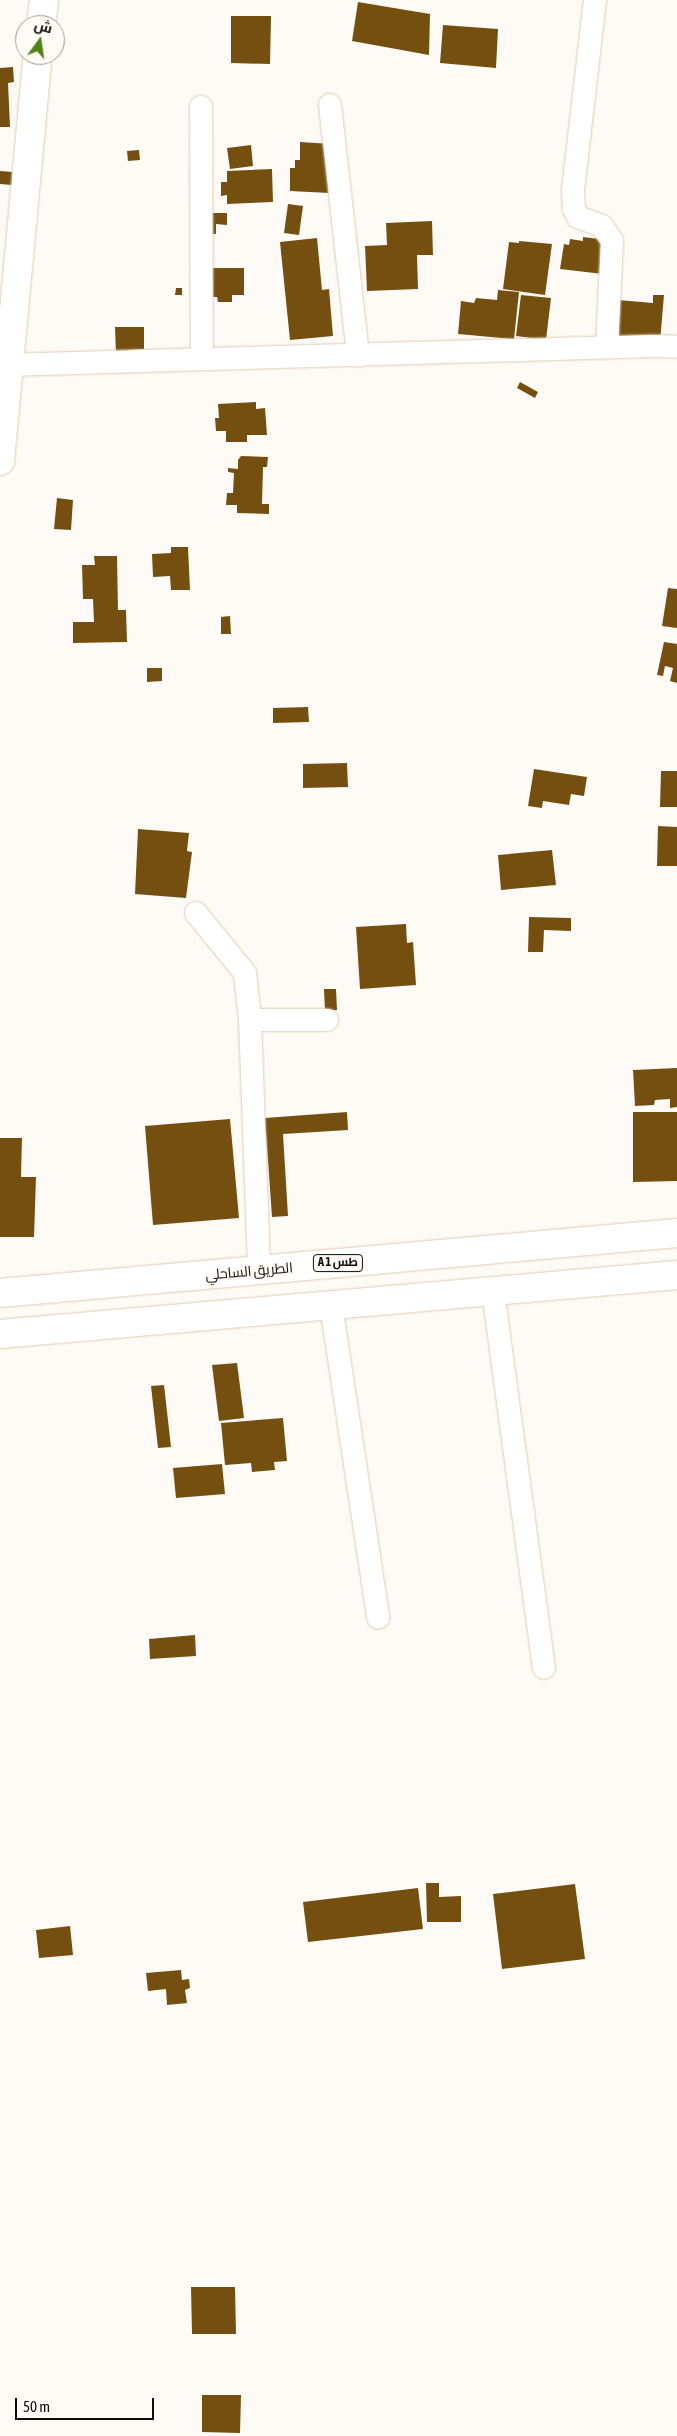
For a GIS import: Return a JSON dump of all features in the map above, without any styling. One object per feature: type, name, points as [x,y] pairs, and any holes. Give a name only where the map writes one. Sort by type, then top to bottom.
[{"type":"main road","points":[[42,15],[44,0]]},
{"type":"main road","points":[[0,461],[7,365],[37,65]]},
{"type":"main road","name":"الطريق الساحلي","points":[[0,1293],[677,1232]]},
{"type":"main road","points":[[0,1334],[677,1275]]},
{"type":"street","points":[[595,0],[573,191],[574,209],[578,217],[602,226],[612,241],[607,347]]},
{"type":"street","points":[[330,105],[358,354]]},
{"type":"street","points":[[201,108],[202,359]]},
{"type":"street","points":[[7,365],[607,347],[677,347]]},
{"type":"street","points":[[196,913],[245,973],[250,1020],[259,1270]]},
{"type":"street","points":[[250,1020],[327,1020]]},
{"type":"street","points":[[493,1291],[544,1668]]},
{"type":"street","points":[[331,1305],[378,1616]]},
{"type":"building","points":[[358,2],[430,14],[429,55],[352,41]]},
{"type":"building","points":[[231,16],[271,16],[270,64],[231,63]]},
{"type":"building","points":[[443,25],[498,29],[496,68],[440,63]]},
{"type":"building","points":[[13,67],[14,82],[8,83],[10,127],[0,127],[0,68]]},
{"type":"building","points":[[300,142],[331,144],[329,193],[290,191],[290,168],[295,168],[295,160],[300,160]]},
{"type":"building","points":[[251,145],[253,166],[230,169],[227,148]]},
{"type":"building","points":[[139,150],[140,160],[128,161],[127,151]]},
{"type":"building","points":[[272,169],[273,202],[227,204],[227,195],[221,196],[221,182],[227,182],[227,171]]},
{"type":"building","points":[[0,171],[12,172],[12,185],[0,184]]},
{"type":"building","points":[[288,204],[303,206],[299,235],[284,233]]},
{"type":"building","points":[[205,213],[227,213],[227,225],[216,224],[216,234],[205,234]]},
{"type":"building","points":[[432,221],[433,255],[417,255],[418,289],[367,291],[365,246],[387,245],[386,223]]},
{"type":"building","points":[[583,237],[607,240],[603,274],[560,269],[564,244],[569,245],[570,239],[583,241]]},
{"type":"building","points":[[317,238],[322,290],[329,289],[333,336],[290,340],[280,242]]},
{"type":"building","points":[[519,241],[552,244],[545,295],[503,289],[509,242],[519,243]]},
{"type":"building","points":[[208,268],[244,268],[244,295],[232,295],[232,302],[218,302],[217,297],[209,297]]},
{"type":"building","points":[[176,288],[182,288],[182,295],[175,295]]},
{"type":"building","points":[[498,290],[519,292],[514,339],[458,334],[461,301],[474,303],[476,298],[497,300]]},
{"type":"building","points":[[521,295],[551,298],[546,340],[516,336]]},
{"type":"building","points":[[653,295],[664,295],[660,342],[615,339],[618,300],[653,303]]},
{"type":"building","points":[[115,327],[144,327],[144,349],[128,350],[128,355],[116,355]]},
{"type":"building","points":[[520,382],[538,392],[535,398],[517,388]]},
{"type":"building","points":[[256,402],[256,409],[265,408],[267,435],[247,435],[247,442],[226,442],[226,431],[216,431],[215,418],[219,418],[218,404]]},
{"type":"building","points":[[241,456],[268,457],[267,467],[263,467],[262,504],[269,504],[269,514],[237,513],[237,505],[226,505],[227,493],[233,493],[234,473],[228,472],[228,468],[238,469],[238,460]]},
{"type":"building","points":[[57,498],[73,500],[71,530],[54,529]]},
{"type":"building","points":[[171,547],[188,547],[190,590],[171,590],[170,576],[153,577],[152,554],[171,553]]},
{"type":"building","points":[[94,556],[117,556],[118,610],[126,610],[127,642],[73,643],[73,622],[94,622],[93,599],[83,599],[82,565],[95,565]]},
{"type":"building","points":[[668,588],[677,589],[677,628],[662,626]]},
{"type":"building","points":[[230,616],[231,634],[221,634],[221,617]]},
{"type":"building","points":[[664,642],[677,644],[677,683],[670,681],[673,668],[665,666],[663,676],[657,675]]},
{"type":"building","points":[[147,668],[162,668],[162,681],[147,682]]},
{"type":"building","points":[[308,707],[309,722],[273,723],[273,708]]},
{"type":"building","points":[[347,763],[348,787],[303,788],[303,764]]},
{"type":"building","points":[[534,769],[587,777],[584,796],[571,794],[569,805],[543,801],[542,808],[528,806]]},
{"type":"building","points":[[661,771],[677,771],[677,807],[660,807]]},
{"type":"building","points":[[658,826],[677,827],[677,866],[657,866]]},
{"type":"building","points":[[138,829],[189,833],[187,851],[192,852],[186,898],[135,894]]},
{"type":"building","points":[[552,850],[556,885],[501,890],[498,855]]},
{"type":"building","points":[[529,917],[571,918],[571,931],[544,930],[543,952],[528,952]]},
{"type":"building","points":[[406,924],[407,943],[413,942],[416,985],[360,989],[356,927]]},
{"type":"building","points":[[324,989],[336,989],[337,1010],[325,1011]]},
{"type":"building","points":[[677,1068],[677,1107],[670,1108],[670,1099],[655,1100],[654,1105],[635,1106],[633,1070]]},
{"type":"building","points":[[347,1112],[348,1130],[283,1134],[288,1216],[272,1217],[265,1118]]},
{"type":"building","points":[[633,1112],[677,1112],[677,1181],[633,1182]]},
{"type":"building","points":[[230,1119],[239,1218],[153,1225],[145,1126]]},
{"type":"building","points":[[0,1138],[22,1138],[21,1177],[36,1177],[34,1237],[0,1237]]},
{"type":"building","points":[[237,1363],[244,1418],[219,1421],[212,1365]]},
{"type":"building","points":[[164,1385],[171,1447],[158,1448],[151,1386]]},
{"type":"building","points":[[283,1418],[287,1461],[274,1462],[275,1470],[252,1472],[251,1463],[225,1465],[221,1423]]},
{"type":"building","points":[[222,1464],[225,1494],[176,1498],[173,1468]]},
{"type":"building","points":[[195,1635],[196,1656],[150,1659],[149,1639]]},
{"type":"building","points":[[426,1883],[439,1883],[439,1897],[461,1896],[461,1922],[427,1922]]},
{"type":"building","points":[[575,1884],[585,1959],[502,1969],[493,1894]]},
{"type":"building","points":[[418,1888],[423,1929],[308,1942],[303,1902]]},
{"type":"building","points":[[70,1926],[73,1955],[39,1958],[36,1930]]},
{"type":"building","points":[[181,1970],[182,1980],[189,1979],[190,1988],[185,1990],[187,2003],[167,2005],[166,1989],[148,1991],[146,1973]]},
{"type":"building","points":[[191,2287],[235,2287],[236,2334],[192,2334]]},
{"type":"building","points":[[202,2395],[241,2395],[240,2433],[202,2432]]}]
